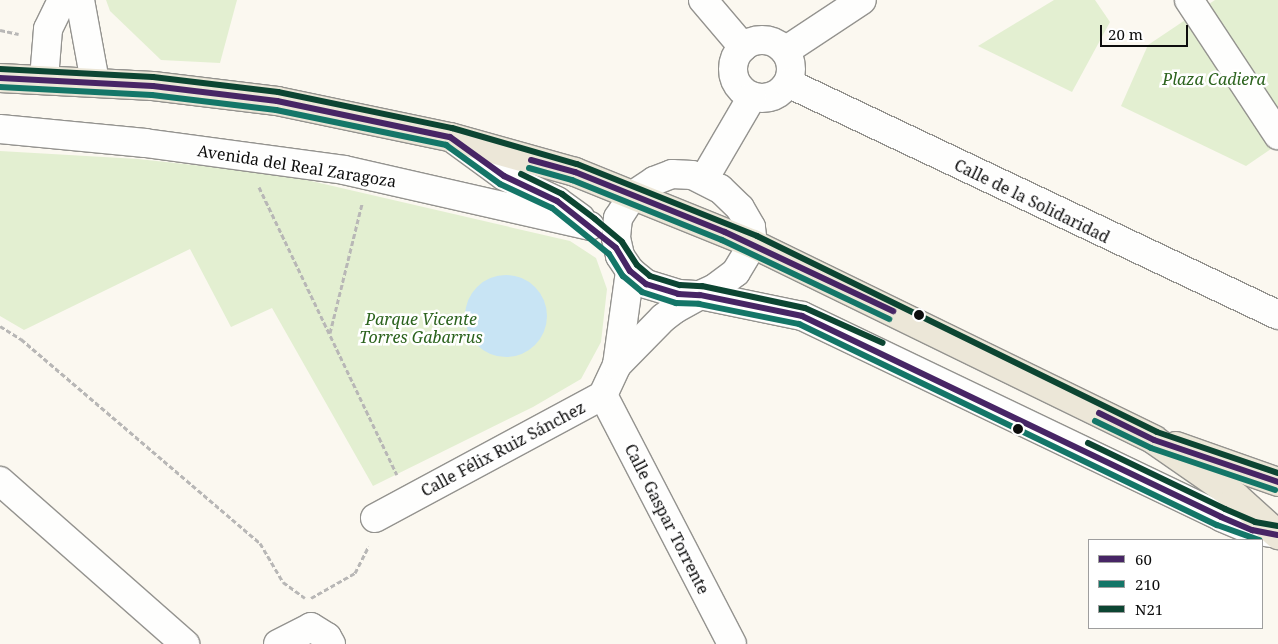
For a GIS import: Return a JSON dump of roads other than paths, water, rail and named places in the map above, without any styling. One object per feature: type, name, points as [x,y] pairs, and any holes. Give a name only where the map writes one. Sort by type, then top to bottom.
[{"type":"main road","name":"Avenida del Real Zaragoza","points":[[0,78],[95,82],[277,101],[450,137],[575,172],[753,244],[1154,440],[1278,482]]},
{"type":"main road","name":"Avenida del Real Zaragoza","points":[[1154,440],[1236,497],[1277,534]]},
{"type":"street","points":[[44,79],[48,29],[62,0]]},
{"type":"street","points":[[80,0],[95,82]]},
{"type":"street","points":[[703,0],[743,47]]},
{"type":"street","points":[[785,51],[862,0]]},
{"type":"street","points":[[1189,0],[1278,135]]},
{"type":"street","points":[[760,40],[769,41],[785,51],[791,67],[788,82],[783,90],[768,98],[752,96],[736,84],[733,74],[736,54],[743,47],[760,40]]},
{"type":"street","name":"Calle de la Solidaridad","points":[[788,82],[1278,315]]},
{"type":"street","points":[[704,179],[752,96]]},
{"type":"street","name":"Avenida del Real Zaragoza","points":[[0,129],[145,143],[370,175],[590,226]]},
{"type":"street","name":"Avenida del Real Zaragoza","points":[[450,137],[504,176],[557,201],[616,248],[630,271],[662,291],[700,295],[802,316],[1221,517],[1252,530],[1277,534]]},
{"type":"street","points":[[616,248],[618,218],[632,195],[672,174],[704,179],[740,208],[751,227],[753,244],[736,272],[700,295]]},
{"type":"street","name":"Calle Félix Ruiz Sánchez","points":[[375,518],[603,395],[617,365],[630,271]]},
{"type":"street","name":"Calle Félix Ruiz Sánchez","points":[[617,365],[653,326],[700,295]]},
{"type":"street","name":"Calle Gaspar Torrente","points":[[603,395],[732,644]]},
{"type":"street","points":[[0,481],[185,644]]},
{"type":"street","points":[[278,644],[321,636]]},
{"type":"water","points":[[506,275],[522,278],[535,287],[544,300],[547,316],[544,332],[535,345],[522,354],[506,357],[490,354],[477,345],[468,332],[465,316],[468,300],[477,287],[490,278]]},
{"type":"park label","name":"Plaza Cadiera","points":[[1214,79]]},
{"type":"park label","name":"Parque Vicente Torres Gabarrus","points":[[421,328]]}]
